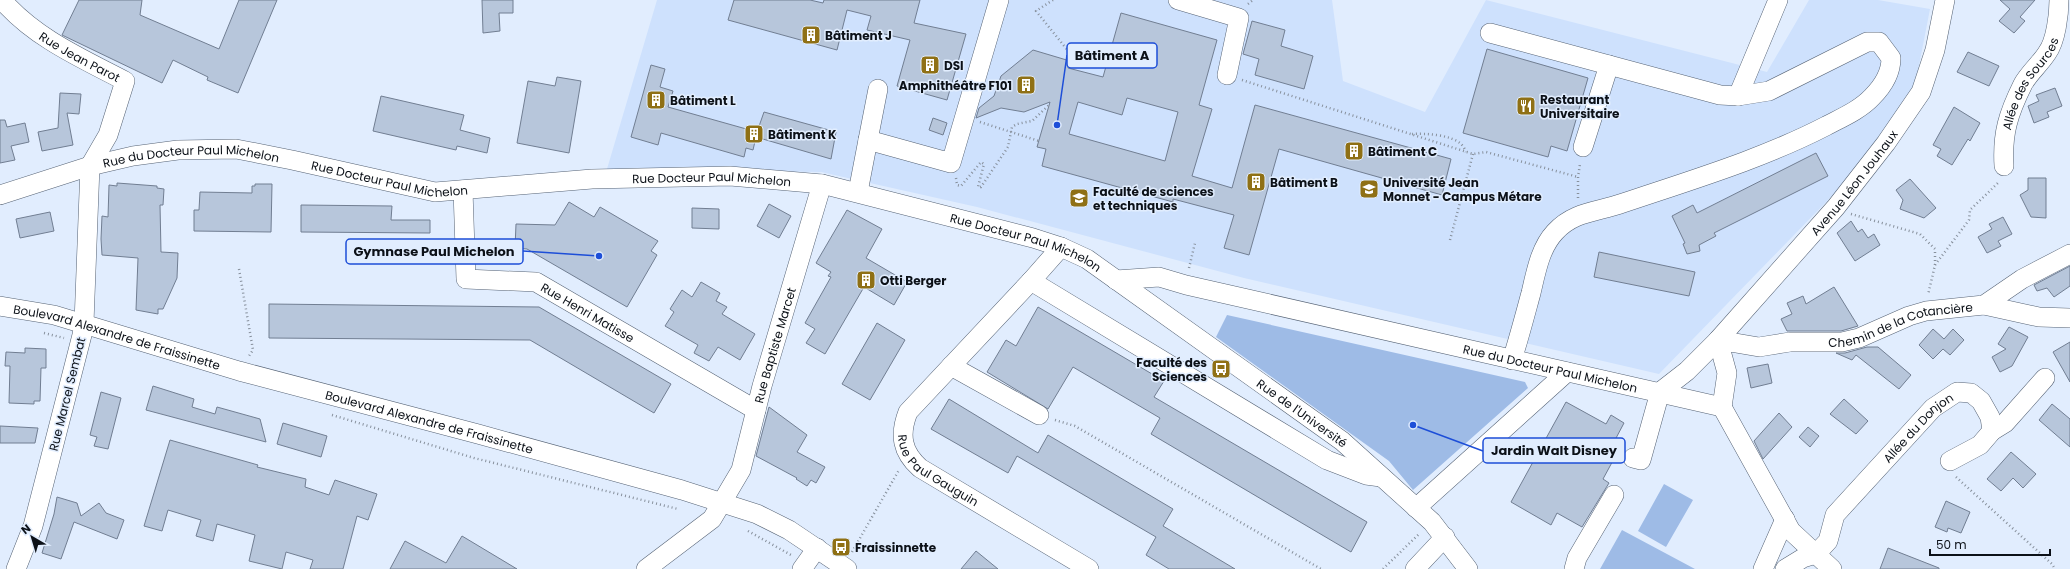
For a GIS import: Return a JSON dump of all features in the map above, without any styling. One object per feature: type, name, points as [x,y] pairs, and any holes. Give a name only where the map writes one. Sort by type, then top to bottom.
[{"type":"street","name":"Rue Jean Parot","points":[[2,0],[13,13],[46,39],[126,81],[108,135],[90,166]]},
{"type":"street","points":[[868,140],[951,162],[999,0]]},
{"type":"street","points":[[1178,0],[1239,18],[1227,75]]},
{"type":"street","points":[[1738,96],[1778,0]]},
{"type":"street","name":"Avenue Léon Jouhaux","points":[[1660,392],[1687,371],[1718,340],[1836,207],[1886,143],[1921,92],[1935,50],[1945,0]]},
{"type":"street","name":"Allée des Sources","points":[[2004,166],[2003,143],[2007,122],[2023,83],[2049,52],[2058,16],[2059,0]]},
{"type":"street","points":[[1490,33],[1720,95],[1738,96],[1769,91],[1867,42],[1879,42],[1891,58],[1891,69],[1883,85],[1871,98],[1841,118],[1818,130],[1735,165],[1611,207],[1578,214],[1555,231],[1542,253],[1512,360]]},
{"type":"street","points":[[1583,147],[1609,65]]},
{"type":"street","points":[[858,192],[878,89]]},
{"type":"street","name":"Rue du Docteur Paul Michelon","points":[[0,195],[90,166],[133,156],[178,150],[236,149],[292,160]]},
{"type":"street","name":"Rue Docteur Paul Michelon","points":[[292,160],[435,192],[592,179],[730,176],[822,184],[858,192],[1061,247],[1087,259],[1116,280]]},
{"type":"street","name":"Rue Marcel Sembat","points":[[16,569],[33,526],[84,323],[90,166]]},
{"type":"street","name":"Rue Baptiste Marcet","points":[[646,569],[712,519],[741,470],[756,410],[822,184]]},
{"type":"street","name":"Rue Henri Matisse","points":[[463,190],[466,279],[536,282],[756,410]]},
{"type":"street","name":"Rue Paul Gauguin","points":[[1061,247],[1032,281],[908,412],[902,433],[904,448],[908,455],[920,468],[1089,569]]},
{"type":"street","name":"Chemin de la Cotancière","points":[[1718,340],[1758,347],[1790,342],[1842,342],[1859,338],[1909,316],[1926,311],[1940,308],[1984,305],[2022,279],[2070,254]]},
{"type":"street","name":"Rue du Docteur Paul Michelon","points":[[1116,280],[1159,277],[1187,278],[1512,360],[1722,407]]},
{"type":"street","name":"Rue du Docteur Paul Michelon","points":[[1142,297],[1187,278]]},
{"type":"street","name":"Rue de l'Université","points":[[1116,280],[1142,297],[1342,441],[1432,522],[1468,569]]},
{"type":"street","points":[[1032,281],[1327,460],[1366,475],[1383,478]]},
{"type":"street","points":[[1984,305],[2039,317],[2070,318]]},
{"type":"street","name":"Boulevard Alexandre de Fraissinette","points":[[0,306],[54,315],[84,323],[239,371],[478,434],[722,503],[757,514],[789,530],[808,560],[846,568]]},
{"type":"street","points":[[1718,340],[1727,373],[1722,407],[1791,531],[1832,569]]},
{"type":"street","points":[[951,366],[1039,415]]},
{"type":"street","points":[[1416,508],[1567,372]]},
{"type":"street","points":[[1950,461],[1980,445],[1992,431],[2005,423],[2045,378]]},
{"type":"street","points":[[1633,458],[1641,460],[1660,392]]},
{"type":"street","name":"Allée du Donjon","points":[[1816,554],[1828,541],[1835,516],[1933,408],[1957,392],[1971,393],[1981,401],[1990,417],[1992,431]]},
{"type":"street","points":[[1574,569],[1577,558],[1614,495]]},
{"type":"street","points":[[1763,569],[1784,519]]},
{"type":"street","points":[[1415,569],[1445,537]]},
{"type":"street","points":[[1785,569],[1803,558],[1816,554]]},
{"type":"path","points":[[1053,0],[1036,11],[1069,52]]},
{"type":"path","points":[[1227,75],[1472,154],[1486,152],[1578,177]]},
{"type":"path","points":[[951,162],[957,185],[961,186],[981,162],[984,164],[978,187],[982,187],[1008,147],[1012,127],[1017,124],[1032,122],[1049,104]]},
{"type":"path","points":[[992,126],[1039,142]]},
{"type":"path","points":[[1410,134],[1425,133],[1452,139],[1461,144],[1466,152]]},
{"type":"path","points":[[1578,214],[1578,177],[1583,147]]},
{"type":"path","points":[[1450,240],[1472,154]]},
{"type":"path","points":[[1935,265],[1970,220],[1970,210],[1999,182],[2004,166]]},
{"type":"path","points":[[1836,207],[1850,214],[1920,234],[1935,249],[1935,265],[1926,301]]},
{"type":"path","points":[[1187,278],[1195,244]]},
{"type":"path","points":[[239,269],[253,350]]},
{"type":"path","points":[[324,413],[474,458],[684,510]]},
{"type":"path","points":[[1039,415],[1075,426],[1321,569]]},
{"type":"path","points":[[846,568],[908,455]]},
{"type":"path","points":[[1950,461],[1955,476],[2052,564],[2055,569]]},
{"type":"path","points":[[1383,569],[1432,522]]},
{"type":"path","points":[[741,529],[808,560]]},
{"type":"shaded area","name":"Université Jean Monnet - Campus Métare","points":[[657,0],[1332,0],[1343,81],[1425,112],[1486,0],[1767,72],[1809,0],[1878,0],[1930,9],[1915,86],[1861,166],[1659,374],[1244,278],[977,207],[821,172],[607,169]]},
{"type":"shaded area","points":[[1227,315],[1525,382],[1528,388],[1413,490],[1389,461],[1216,337]]},
{"type":"shaded area","points":[[1664,484],[1693,500],[1666,547],[1638,531]]},
{"type":"shaded area","points":[[1622,530],[1695,569],[1600,569]]},
{"type":"building","points":[[79,0],[142,0],[140,15],[219,49],[239,0],[277,0],[238,93],[207,80],[208,77],[173,60],[162,83],[62,35]]},
{"type":"building","points":[[482,0],[513,0],[513,13],[499,13],[500,31],[483,33]]},
{"type":"building","points":[[734,0],[810,0],[823,3],[824,0],[920,0],[914,23],[966,34],[947,100],[897,86],[910,40],[867,30],[871,16],[847,10],[837,50],[728,20]]},
{"type":"building","points":[[2000,0],[2035,0],[2020,17],[2025,21],[2014,33],[1999,21],[2010,9]]},
{"type":"building","points":[[1121,13],[1217,40],[1199,105],[1212,109],[1192,176],[1232,188],[1255,105],[1451,159],[1442,195],[1279,149],[1249,255],[1224,248],[1234,215],[1173,199],[1173,202],[1042,166],[1046,149],[1037,147],[1050,102],[1024,112],[1001,108],[976,118],[979,108],[994,96],[1001,76],[1033,50],[1070,61],[1068,68],[1103,77]],"holes":[[[1127,98],[1178,112],[1165,161],[1069,134],[1078,102],[1122,115]]]},
{"type":"building","points":[[1252,21],[1285,30],[1281,46],[1313,56],[1304,89],[1255,75],[1259,59],[1243,54]]},
{"type":"building","name":"Restaurant Universitaire","points":[[1487,49],[1588,78],[1567,151],[1551,146],[1548,157],[1463,133]]},
{"type":"building","points":[[1968,52],[1999,66],[1989,86],[1957,72]]},
{"type":"building","name":"Bâtiment K","points":[[651,65],[665,69],[660,87],[673,91],[668,107],[757,132],[764,112],[836,132],[831,159],[756,137],[753,150],[746,148],[744,157],[661,133],[658,145],[631,137]]},
{"type":"building","points":[[557,77],[581,81],[569,153],[517,143],[528,81],[555,86]]},
{"type":"building","points":[[2055,88],[2062,106],[2047,112],[2049,117],[2034,123],[2028,106],[2039,101],[2036,95]]},
{"type":"building","points":[[60,93],[81,94],[79,114],[67,113],[73,145],[42,151],[38,132],[58,128]]},
{"type":"building","points":[[381,96],[464,115],[460,130],[490,138],[487,153],[457,146],[456,150],[373,131]]},
{"type":"building","points":[[1954,107],[1980,123],[1970,141],[1968,139],[1952,165],[1937,156],[1941,149],[1933,145]]},
{"type":"building","points":[[933,118],[947,123],[943,135],[929,130]]},
{"type":"building","points":[[0,120],[5,120],[7,127],[25,123],[29,142],[11,146],[15,160],[0,163]]},
{"type":"building","points":[[1816,153],[1828,176],[1714,233],[1716,236],[1699,245],[1700,251],[1687,254],[1683,244],[1685,243],[1672,216],[1693,205],[1697,213]]},
{"type":"building","points":[[2028,178],[2046,178],[2046,218],[2031,217],[2020,195],[2028,190]]},
{"type":"building","points":[[1910,179],[1936,208],[1924,218],[1900,209],[1903,200],[1896,190]]},
{"type":"building","points":[[117,183],[157,186],[157,188],[164,189],[163,205],[160,205],[161,252],[178,253],[177,278],[163,309],[158,309],[158,314],[136,310],[138,258],[102,255],[102,216],[108,217],[109,185],[117,186]]},
{"type":"building","points":[[255,184],[272,184],[271,232],[194,231],[194,210],[199,210],[200,192],[252,193],[252,186],[255,186]]},
{"type":"building","points":[[569,202],[594,217],[600,207],[658,241],[651,251],[657,255],[627,307],[527,249],[515,248],[516,224],[555,225]]},
{"type":"building","points":[[769,204],[791,216],[779,238],[757,226]]},
{"type":"building","points":[[301,205],[392,206],[391,220],[430,220],[430,233],[301,232]]},
{"type":"building","points":[[692,208],[719,209],[719,229],[692,228]]},
{"type":"building","name":"Otti Berger","points":[[847,210],[882,229],[866,258],[907,282],[894,305],[864,287],[825,354],[806,343],[815,329],[805,323],[831,277],[828,276],[831,272],[816,263]]},
{"type":"building","points":[[50,212],[54,231],[20,238],[16,219]]},
{"type":"building","points":[[2003,217],[2012,234],[1998,241],[2001,246],[1987,253],[1978,237],[1992,229],[1989,224]]},
{"type":"building","points":[[1851,221],[1858,232],[1862,229],[1868,238],[1874,234],[1880,245],[1855,261],[1837,233]]},
{"type":"building","points":[[1599,252],[1695,272],[1689,296],[1594,277]]},
{"type":"building","points":[[2070,266],[2070,286],[2054,297],[2047,288],[2037,291],[2034,285]]},
{"type":"building","points":[[701,282],[720,293],[716,301],[727,307],[722,314],[755,334],[740,360],[718,347],[709,361],[694,353],[698,345],[665,326],[674,312],[670,309],[682,290],[692,297]]},
{"type":"building","points":[[1834,287],[1858,326],[1841,331],[1787,331],[1781,319],[1792,314],[1787,303],[1803,296],[1806,304]]},
{"type":"building","points":[[269,304],[539,307],[671,384],[654,413],[530,340],[269,338]]},
{"type":"building","points":[[1038,307],[1164,381],[1154,397],[1367,522],[1351,552],[1151,434],[1160,418],[1073,367],[1048,409],[987,372],[1006,340],[1016,346]]},
{"type":"building","points":[[877,323],[905,340],[870,400],[842,384]]},
{"type":"building","points":[[2009,327],[2028,337],[2012,366],[2000,372],[1992,357],[2006,349],[1998,344]]},
{"type":"building","points":[[1933,329],[1944,339],[1953,329],[1964,340],[1950,355],[1943,349],[1933,359],[1919,345]]},
{"type":"building","points":[[2070,342],[2070,382],[2053,352]]},
{"type":"building","points":[[1867,347],[1878,347],[1911,375],[1899,389],[1856,355],[1852,360],[1836,353],[1845,353]]},
{"type":"building","points":[[25,348],[46,349],[46,368],[41,368],[40,401],[34,401],[34,404],[9,403],[10,366],[5,366],[6,352],[25,353]]},
{"type":"building","points":[[1768,364],[1772,383],[1751,388],[1747,368]]},
{"type":"building","points":[[153,386],[194,399],[192,407],[215,414],[217,407],[260,419],[266,442],[146,410]]},
{"type":"building","points":[[101,392],[121,398],[108,449],[94,446],[97,437],[90,435]]},
{"type":"building","points":[[949,399],[1038,453],[1048,435],[1173,509],[1163,526],[1235,569],[1169,569],[1146,555],[1156,537],[1017,456],[1008,473],[931,429]]},
{"type":"building","points":[[1844,399],[1868,421],[1856,434],[1830,414]]},
{"type":"building","points":[[1566,402],[1606,424],[1611,415],[1624,423],[1615,440],[1622,444],[1603,479],[1609,483],[1582,527],[1557,513],[1551,525],[1511,502]]},
{"type":"building","points":[[2052,404],[2070,419],[2070,447],[2039,420]]},
{"type":"building","points":[[769,407],[807,435],[797,452],[825,467],[816,483],[811,480],[807,486],[796,479],[797,478],[756,456]]},
{"type":"building","points":[[1779,413],[1792,427],[1763,459],[1754,441]]},
{"type":"building","points":[[283,423],[327,436],[321,457],[277,444]]},
{"type":"building","points":[[0,426],[38,428],[35,443],[0,443]]},
{"type":"building","points":[[1808,427],[1819,436],[1810,447],[1799,437]]},
{"type":"building","points":[[170,440],[258,465],[257,467],[306,479],[305,487],[329,495],[335,480],[377,494],[368,520],[357,516],[343,569],[310,569],[313,560],[286,552],[282,569],[249,561],[255,535],[217,524],[213,541],[196,536],[201,520],[168,510],[162,531],[144,526]]},
{"type":"building","points":[[2011,452],[2036,474],[2023,488],[2013,478],[2001,491],[1987,479]]},
{"type":"building","points":[[57,497],[77,503],[81,516],[99,503],[106,513],[124,520],[117,539],[74,522],[61,559],[42,553],[54,514]]},
{"type":"building","points":[[1946,501],[1970,512],[1961,533],[1948,528],[1947,532],[1935,527]]},
{"type":"building","points":[[462,536],[517,569],[390,569],[405,541],[446,563]]},
{"type":"building","points":[[1888,548],[1939,568],[1939,569],[1880,569]]},
{"type":"building","points":[[976,551],[998,569],[961,569]]},
{"type":"place","name":"Bâtiment J","points":[[811,35]]},
{"type":"place","name":"DSI","points":[[930,65]]},
{"type":"place","name":"Amphithéâtre F101","points":[[1026,85]]},
{"type":"place","name":"Bâtiment L","points":[[656,100]]},
{"type":"place","name":"Restaurant Universitaire","points":[[1526,106]]},
{"type":"place","name":"Bâtiment A","points":[[1057,125]]},
{"type":"place","name":"Bâtiment K","points":[[754,134]]},
{"type":"place","name":"Bâtiment C","points":[[1354,151]]},
{"type":"place","name":"Bâtiment B","points":[[1256,182]]},
{"type":"place","name":"Université Jean Monnet - Campus Métare","points":[[1369,189]]},
{"type":"place","name":"Faculté de sciences et techniques","points":[[1079,198]]},
{"type":"place","name":"Gymnase Paul Michelon","points":[[599,256]]},
{"type":"place","name":"Otti Berger","points":[[866,280]]},
{"type":"place","name":"Faculté des Sciences","points":[[1221,369]]},
{"type":"place","name":"Jardin Walt Disney","points":[[1413,425]]},
{"type":"place","name":"Fraissinnette","points":[[841,547]]}]
